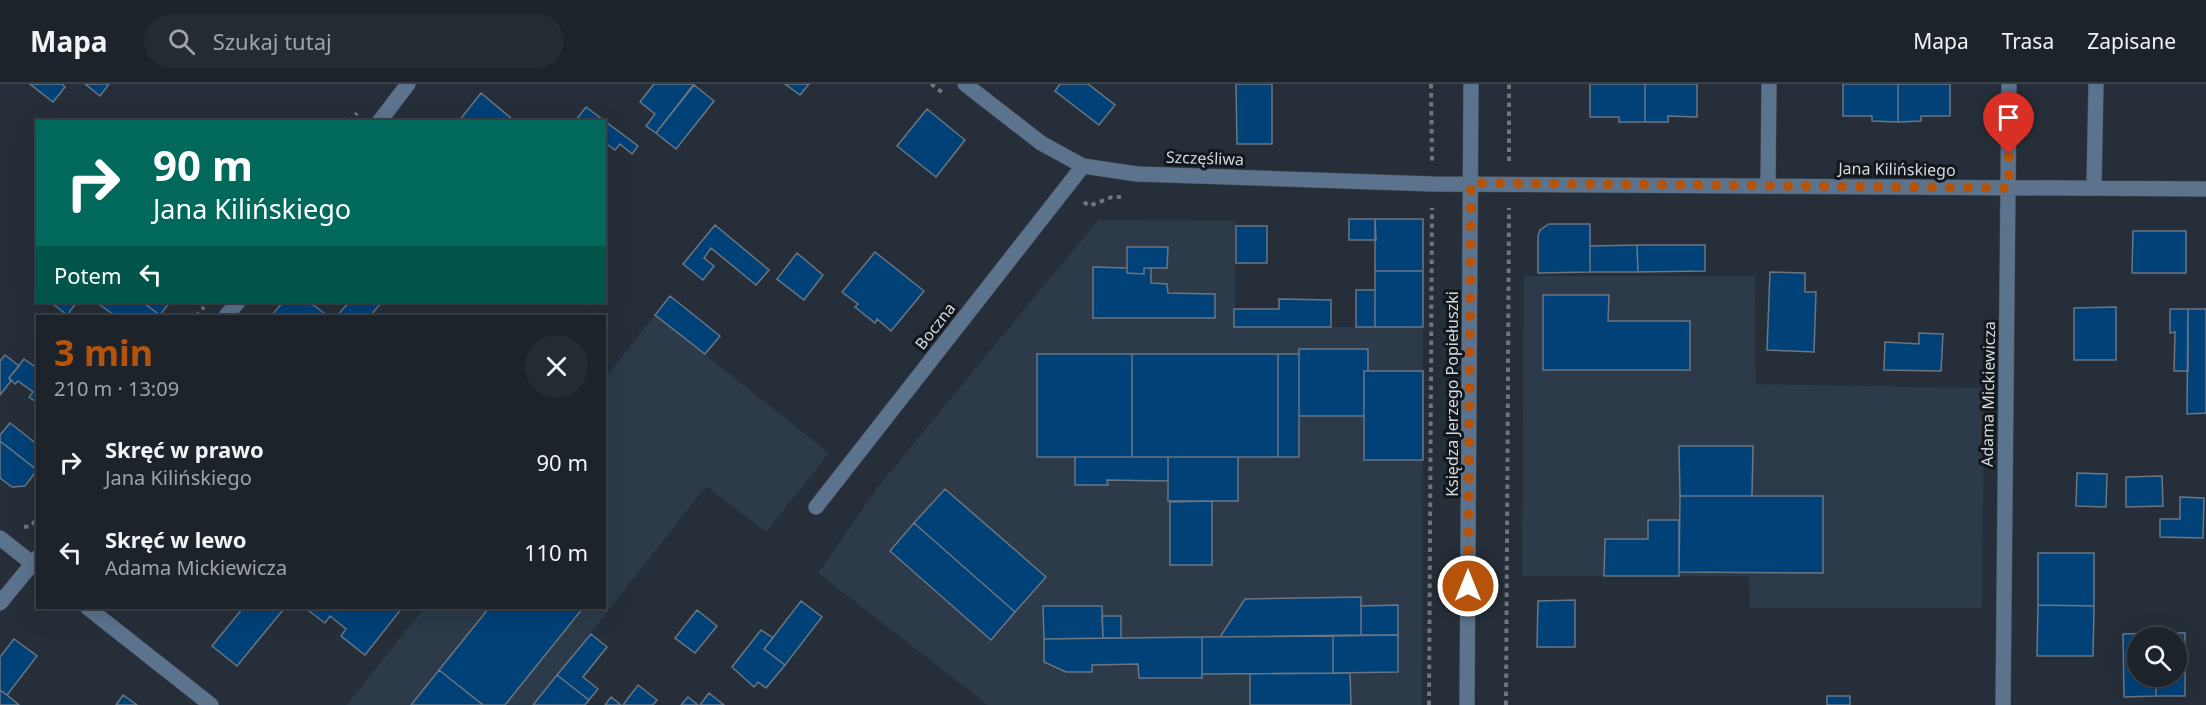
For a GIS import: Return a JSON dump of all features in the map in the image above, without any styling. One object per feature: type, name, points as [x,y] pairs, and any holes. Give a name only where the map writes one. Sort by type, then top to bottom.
[{"type":"street","points":[[381,120],[408,84]]},
{"type":"street","name":"Szczęśliwa","points":[[965,84],[1041,143],[1083,166],[1137,174],[1432,184],[1471,183]]},
{"type":"street","name":"Księdza Jerzego Popiełuszki","points":[[1467,705],[1471,84]]},
{"type":"street","points":[[1768,186],[1769,84]]},
{"type":"street","name":"Adama Mickiewicza","points":[[2003,705],[2009,84]]},
{"type":"street","points":[[2094,188],[2096,84]]},
{"type":"street","name":"Boczna","points":[[816,507],[1083,166]]},
{"type":"street","name":"Jana Kilińskiego","points":[[1471,183],[2206,189]]},
{"type":"street","points":[[227,315],[237,303]]},
{"type":"street","points":[[0,538],[36,563],[0,603]]},
{"type":"street","points":[[89,609],[211,705]]},
{"type":"path","points":[[1429,705],[1431,84]]},
{"type":"path","points":[[1506,705],[1509,84]]},
{"type":"shaded area","points":[[1098,220],[1235,221],[1235,327],[1423,327],[1422,705],[988,705],[818,573],[878,487]]},
{"type":"shaded area","points":[[1524,276],[1755,276],[1756,384],[1984,388],[1982,608],[1750,608],[1749,576],[1522,576]]},
{"type":"shaded area","points":[[655,315],[829,453],[766,532],[706,486],[534,705],[347,705],[423,609],[606,609],[606,377]]},
{"type":"building","points":[[30,84],[62,84],[65,87],[53,102]]},
{"type":"building","points":[[85,84],[109,84],[100,96]]},
{"type":"building","points":[[654,84],[694,84],[656,133],[646,126],[655,114],[640,102]]},
{"type":"building","points":[[785,84],[809,84],[800,95]]},
{"type":"building","points":[[1060,84],[1088,84],[1115,105],[1099,125],[1055,91]]},
{"type":"building","points":[[1236,84],[1272,84],[1272,144],[1237,144]]},
{"type":"building","points":[[1590,84],[1645,84],[1645,122],[1619,122],[1619,117],[1590,117]]},
{"type":"building","points":[[1645,84],[1697,84],[1697,117],[1668,116],[1668,122],[1645,122]]},
{"type":"building","points":[[1843,84],[1898,84],[1898,122],[1872,121],[1872,116],[1843,116]]},
{"type":"building","points":[[1898,84],[1950,84],[1950,116],[1921,116],[1921,121],[1898,122]]},
{"type":"building","points":[[694,85],[714,101],[676,149],[656,133]]},
{"type":"building","points":[[481,93],[511,118],[510,120],[460,120]]},
{"type":"building","points":[[586,107],[603,120],[576,120]]},
{"type":"building","points":[[927,109],[965,140],[936,177],[897,146]]},
{"type":"building","points":[[606,122],[638,146],[632,154],[620,144],[615,150],[606,143]]},
{"type":"building","points":[[1349,219],[1375,219],[1376,240],[1349,240]]},
{"type":"building","points":[[1375,219],[1423,219],[1423,271],[1375,271]]},
{"type":"building","points":[[1549,224],[1590,224],[1590,272],[1538,273],[1538,236],[1540,230]]},
{"type":"building","points":[[715,225],[769,270],[756,285],[711,248],[704,258],[714,266],[703,280],[683,264]]},
{"type":"building","points":[[1236,226],[1267,226],[1267,263],[1236,263]]},
{"type":"building","points":[[2133,231],[2186,231],[2186,273],[2132,273]]},
{"type":"building","points":[[1637,245],[1705,245],[1705,271],[1638,272]]},
{"type":"building","points":[[1637,245],[1638,272],[1590,272],[1590,246]]},
{"type":"building","points":[[1127,247],[1168,247],[1167,268],[1144,268],[1144,274],[1127,273]]},
{"type":"building","points":[[875,252],[924,291],[891,331],[877,319],[875,323],[855,307],[858,304],[842,292]]},
{"type":"building","points":[[797,253],[823,275],[804,300],[777,279]]},
{"type":"building","points":[[1093,267],[1127,268],[1127,273],[1144,274],[1144,268],[1151,268],[1151,283],[1167,284],[1168,293],[1215,294],[1215,318],[1093,318]]},
{"type":"building","points":[[1375,271],[1423,271],[1423,327],[1375,327]]},
{"type":"building","points":[[1770,272],[1805,273],[1805,292],[1816,292],[1814,352],[1767,350]]},
{"type":"building","points":[[1356,290],[1375,290],[1375,327],[1356,327]]},
{"type":"building","points":[[1543,295],[1609,295],[1608,321],[1690,321],[1690,370],[1543,370]]},
{"type":"building","points":[[670,296],[720,336],[705,354],[655,315]]},
{"type":"building","points":[[1279,299],[1331,300],[1331,327],[1234,327],[1234,309],[1279,309]]},
{"type":"building","points":[[54,303],[76,303],[67,315]]},
{"type":"building","points":[[97,303],[143,303],[160,315],[114,315]]},
{"type":"building","points":[[143,303],[169,303],[160,315]]},
{"type":"building","points":[[282,303],[310,303],[327,315],[272,315]]},
{"type":"building","points":[[348,303],[381,303],[371,315],[338,315]]},
{"type":"building","points":[[2116,307],[2116,360],[2074,360],[2074,308]]},
{"type":"building","points":[[2170,309],[2188,309],[2188,371],[2174,371],[2175,332],[2170,333]]},
{"type":"building","points":[[2188,309],[2206,309],[2206,413],[2187,414]]},
{"type":"building","points":[[1919,333],[1943,334],[1941,371],[1884,370],[1885,342],[1919,344]]},
{"type":"building","points":[[1299,349],[1368,349],[1368,371],[1364,371],[1364,416],[1299,416]]},
{"type":"building","points":[[1037,354],[1132,354],[1132,457],[1037,457]]},
{"type":"building","points":[[1132,354],[1278,354],[1278,457],[1132,457]]},
{"type":"building","points":[[1278,354],[1299,354],[1299,457],[1278,457]]},
{"type":"building","points":[[5,355],[19,366],[0,395],[0,361]]},
{"type":"building","points":[[24,359],[36,368],[36,402],[29,397],[33,392],[18,381],[15,384],[9,378]]},
{"type":"building","points":[[1364,371],[1423,371],[1423,460],[1364,460]]},
{"type":"building","points":[[10,423],[36,443],[36,469],[0,441],[0,435]]},
{"type":"building","points":[[0,441],[36,469],[25,486],[12,487],[0,478]]},
{"type":"building","points":[[1679,446],[1753,446],[1752,496],[1680,496]]},
{"type":"building","points":[[1075,457],[1168,457],[1168,481],[1107,480],[1108,485],[1075,485]]},
{"type":"building","points":[[1168,457],[1238,457],[1238,501],[1168,501]]},
{"type":"building","points":[[2077,473],[2107,474],[2106,507],[2076,506]]},
{"type":"building","points":[[2162,476],[2163,506],[2126,507],[2126,477]]},
{"type":"building","points":[[945,489],[1046,577],[1015,612],[914,523]]},
{"type":"building","points":[[1680,496],[1823,496],[1823,573],[1679,572]]},
{"type":"building","points":[[2180,497],[2204,498],[2203,538],[2160,537],[2160,519],[2180,519]]},
{"type":"building","points":[[1212,501],[1212,565],[1170,565],[1170,502]]},
{"type":"building","points":[[1648,520],[1679,520],[1679,576],[1604,576],[1605,539],[1648,539]]},
{"type":"building","points":[[914,523],[1015,612],[991,640],[890,551]]},
{"type":"building","points":[[2038,553],[2094,553],[2094,606],[2038,605]]},
{"type":"building","points":[[1361,597],[1361,635],[1220,637],[1245,599]]},
{"type":"building","points":[[1575,600],[1575,647],[1537,647],[1538,601]]},
{"type":"building","points":[[801,601],[822,617],[785,665],[764,649]]},
{"type":"building","points":[[1398,605],[1398,635],[1361,635],[1361,606]]},
{"type":"building","points":[[2038,605],[2094,606],[2093,656],[2037,656]]},
{"type":"building","points":[[1043,606],[1102,606],[1103,638],[1044,639]]},
{"type":"building","points":[[242,609],[283,610],[237,666],[212,646]]},
{"type":"building","points":[[306,609],[401,609],[365,655],[341,636],[346,629],[330,616],[325,623]]},
{"type":"building","points":[[488,609],[582,609],[505,705],[483,705],[439,670]]},
{"type":"building","points":[[697,610],[717,626],[695,653],[675,638]]},
{"type":"building","points":[[1102,616],[1121,616],[1121,638],[1103,638]]},
{"type":"building","points":[[761,630],[773,638],[764,649],[785,665],[766,688],[758,682],[754,687],[732,667]]},
{"type":"building","points":[[591,634],[607,647],[583,677],[598,689],[589,700],[557,675]]},
{"type":"building","points":[[2123,634],[2127,634],[2127,687],[2156,687],[2156,696],[2124,697]]},
{"type":"building","points":[[1398,635],[1398,672],[1333,673],[1333,636]]},
{"type":"building","points":[[1333,636],[1333,673],[1202,674],[1202,637]]},
{"type":"building","points":[[1202,637],[1202,678],[1139,678],[1138,664],[1092,665],[1092,672],[1066,672],[1044,662],[1044,639]]},
{"type":"building","points":[[14,639],[37,656],[7,695],[0,690],[0,657]]},
{"type":"building","points":[[439,670],[483,705],[411,705]]},
{"type":"building","points":[[1350,673],[1351,705],[1250,705],[1250,674]]},
{"type":"building","points":[[557,675],[589,700],[585,705],[533,705]]},
{"type":"building","points":[[638,685],[657,700],[653,705],[623,705]]},
{"type":"building","points":[[2156,687],[2185,687],[2185,696],[2156,696]]},
{"type":"building","points":[[0,690],[7,695],[19,705],[0,705]]},
{"type":"building","points":[[709,693],[724,705],[700,705]]},
{"type":"building","points":[[123,695],[137,705],[116,705]]},
{"type":"building","points":[[1827,696],[1850,696],[1850,705],[1827,705]]},
{"type":"building","points":[[611,697],[621,705],[605,705]]},
{"type":"building","points":[[688,697],[698,705],[681,705]]},
{"type":"route","points":[[1468,586],[1471,183],[2009,188],[2009,154]]}]
